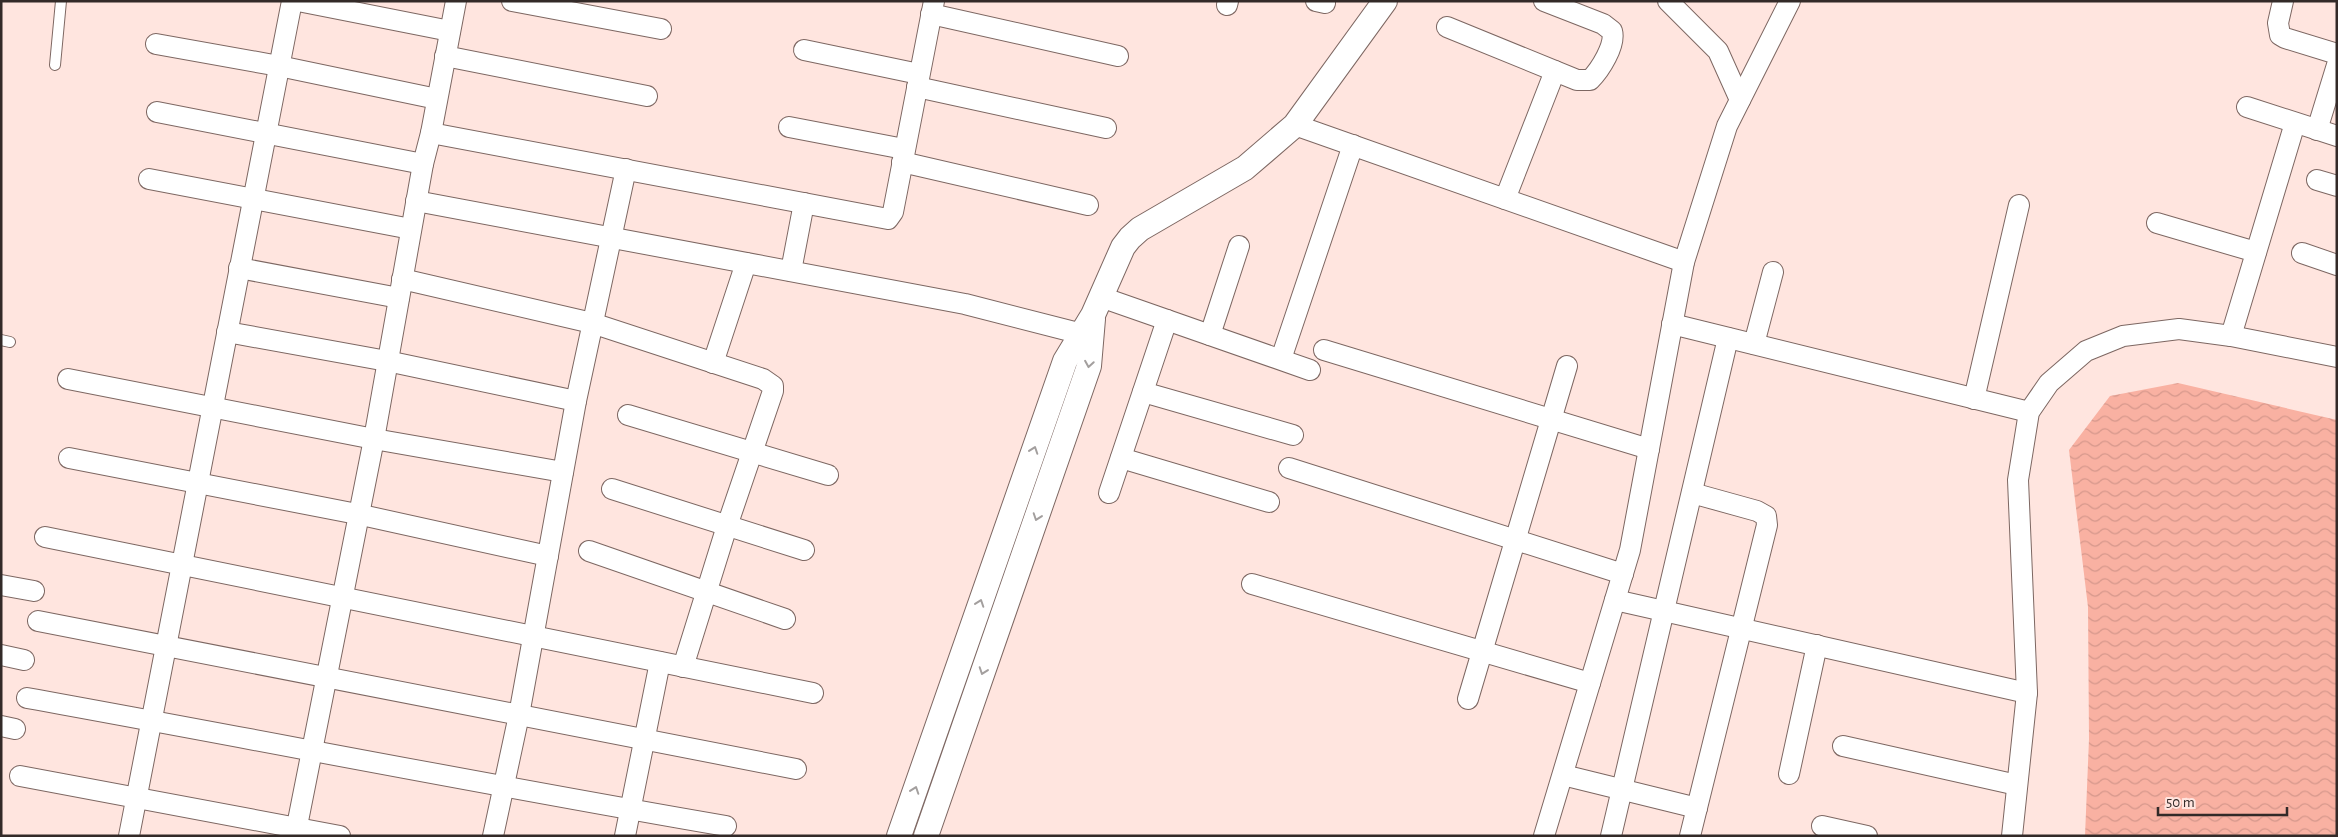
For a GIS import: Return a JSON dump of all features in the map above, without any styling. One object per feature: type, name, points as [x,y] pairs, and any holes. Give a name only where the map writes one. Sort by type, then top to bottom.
[{"type":"street","points":[[129,836],[292,1]]},
{"type":"street","points":[[298,1],[450,31]]},
{"type":"street","points":[[296,832],[357,514],[374,439],[423,164],[431,133],[456,1]]},
{"type":"street","points":[[512,1],[661,29]]},
{"type":"street","points":[[899,836],[1065,361],[1096,307],[1123,247],[1140,229],[1245,168],[1306,129],[1385,1]]},
{"type":"street","points":[[1447,27],[1577,80],[1590,80],[1596,74],[1613,36],[1609,28],[1544,1]]},
{"type":"street","points":[[1668,1],[1718,51],[1740,100]]},
{"type":"street","points":[[1544,836],[1630,550],[1684,262],[1727,126],[1790,1]]},
{"type":"street","points":[[2283,1],[2278,23],[2280,34],[2285,38],[2337,54]]},
{"type":"street","points":[[431,133],[888,219],[893,212],[932,8],[1118,56]]},
{"type":"street","points":[[156,44],[279,66],[437,99]]},
{"type":"street","points":[[804,50],[1106,128]]},
{"type":"street","points":[[445,56],[648,96]]},
{"type":"street","points":[[2317,130],[2337,65]]},
{"type":"street","points":[[1505,199],[1555,71]]},
{"type":"street","points":[[2247,107],[2337,136]]},
{"type":"street","points":[[157,112],[423,164]]},
{"type":"street","points":[[2231,336],[2295,123]]},
{"type":"street","points":[[789,127],[1088,205]]},
{"type":"street","points":[[1306,129],[1684,262]]},
{"type":"street","points":[[1281,359],[1350,144]]},
{"type":"street","points":[[493,836],[502,788],[520,714],[576,401],[626,169]]},
{"type":"street","points":[[149,179],[411,229]]},
{"type":"street","points":[[2317,180],[2337,186]]},
{"type":"street","points":[[416,202],[997,310],[1096,307],[1167,320],[1310,370]]},
{"type":"street","points":[[791,271],[804,203]]},
{"type":"street","points":[[1974,398],[2019,205]]},
{"type":"street","points":[[2157,223],[2256,252]]},
{"type":"street","points":[[1210,335],[1239,246]]},
{"type":"street","points":[[2302,253],[2337,264]]},
{"type":"street","points":[[713,363],[746,263]]},
{"type":"street","points":[[239,268],[400,288],[592,323],[763,379],[773,386],[773,391],[727,526],[683,667]]},
{"type":"street","points":[[1754,344],[1773,272]]},
{"type":"street","points":[[926,836],[1089,366],[1096,307]]},
{"type":"street","points":[[1109,493],[1167,320]]},
{"type":"street","points":[[1672,324],[2029,412]]},
{"type":"street","points":[[2012,836],[2027,693],[2018,480],[2029,412],[2049,384],[2086,351],[2123,336],[2179,329],[2231,336],[2337,357]]},
{"type":"street","points":[[227,332],[387,361],[576,401]]},
{"type":"street","points":[[1611,836],[1728,338]]},
{"type":"street","points":[[1324,350],[1649,449]]},
{"type":"street","points":[[1468,700],[1567,366]]},
{"type":"street","points":[[68,379],[374,439],[563,472]]},
{"type":"street","points":[[1143,392],[1293,435]]},
{"type":"street","points":[[628,415],[828,475]]},
{"type":"street","points":[[69,458],[357,514],[548,556]]},
{"type":"street","points":[[1121,458],[1269,502]]},
{"type":"street","points":[[1289,468],[1623,574]]},
{"type":"street","points":[[612,489],[804,550]]},
{"type":"street","points":[[1690,836],[1767,525],[1766,516],[1758,511],[1692,493]]},
{"type":"street","points":[[46,537],[813,693]]},
{"type":"street","points":[[589,551],[785,619]]},
{"type":"street","points":[[1252,584],[1590,683]]},
{"type":"street","points":[[1,585],[34,591]]},
{"type":"street","points":[[1615,600],[1741,630],[1817,645],[2027,693]]},
{"type":"street","points":[[38,621],[796,769]]},
{"type":"street","points":[[1789,774],[1817,645]]},
{"type":"street","points":[[1,656],[24,660]]},
{"type":"street","points":[[626,836],[660,662]]},
{"type":"street","points":[[27,698],[312,750],[502,788],[726,826]]},
{"type":"street","points":[[1843,746],[2017,785]]},
{"type":"street","points":[[1563,775],[1697,808]]},
{"type":"street","points":[[20,776],[136,798],[296,832],[340,836]]},
{"type":"street","points":[[1822,826],[1867,836]]},
{"type":"lane","points":[[55,65],[61,1]]},
{"type":"water","points":[[2178,383],[2337,420],[2337,836],[2085,836],[2089,739],[2088,607],[2069,450],[2110,396]]}]
